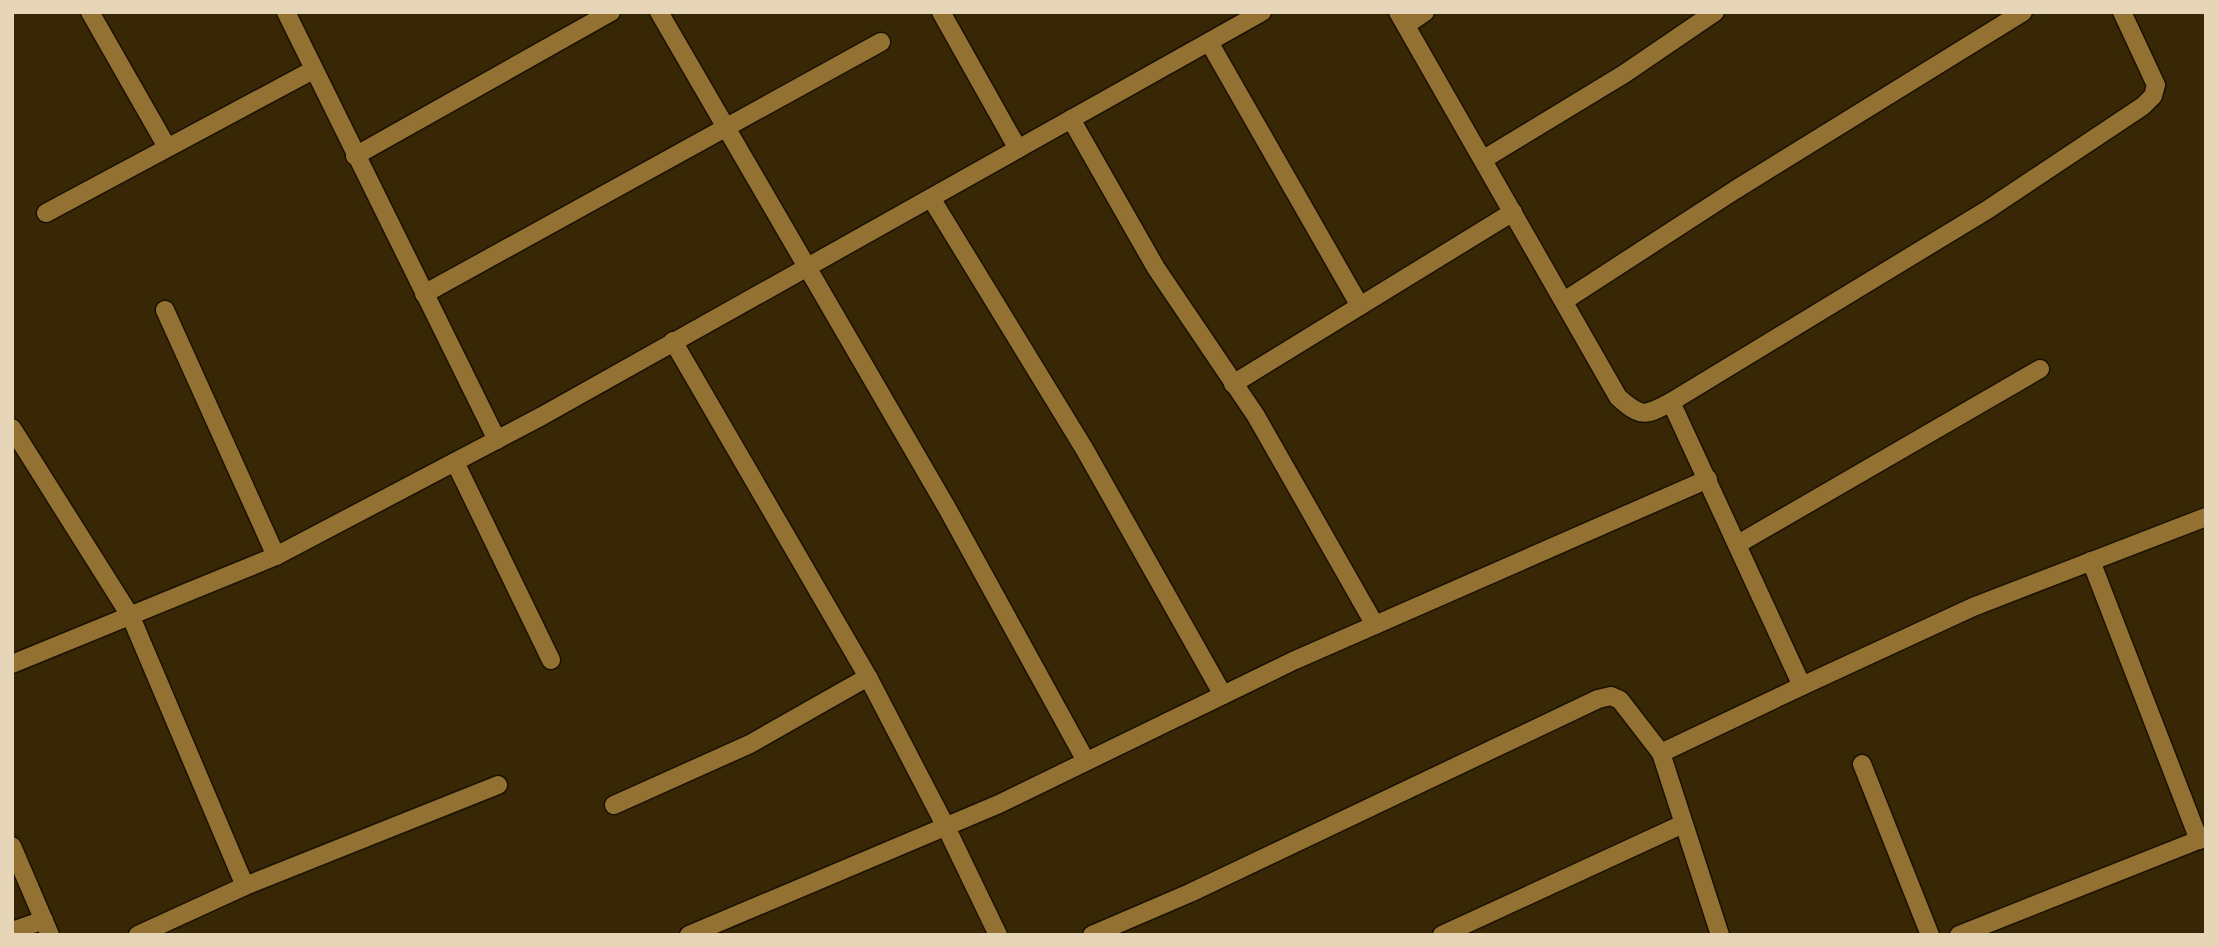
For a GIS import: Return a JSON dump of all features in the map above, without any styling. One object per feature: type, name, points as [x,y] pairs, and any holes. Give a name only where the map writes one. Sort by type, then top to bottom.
[{"type":"street","points":[[90,12],[167,148]]},
{"type":"street","points":[[286,12],[497,440]]},
{"type":"street","points":[[355,156],[611,12]]},
{"type":"street","points":[[659,12],[947,508],[1086,761]]},
{"type":"street","points":[[941,12],[1018,149]]},
{"type":"street","points":[[12,664],[276,556],[497,440],[1262,12]]},
{"type":"street","points":[[1424,12],[1402,18],[1618,397],[1634,412],[1649,414],[1987,210],[2143,106],[2153,96],[2156,85],[2122,12]]},
{"type":"street","points":[[1484,159],[1624,74],[1715,12]]},
{"type":"street","points":[[1564,301],[1746,183],[2023,12]]},
{"type":"street","points":[[424,294],[881,42]]},
{"type":"street","points":[[1209,42],[1360,306]]},
{"type":"street","points":[[46,213],[313,70]]},
{"type":"street","points":[[1071,120],[1156,268],[1256,416],[1375,625]]},
{"type":"street","points":[[931,198],[1085,450],[1223,695]]},
{"type":"street","points":[[1233,384],[1513,212]]},
{"type":"street","points":[[165,310],[276,556]]},
{"type":"street","points":[[673,341],[868,677],[946,827],[998,935]]},
{"type":"street","points":[[1738,544],[2040,369]]},
{"type":"street","points":[[1671,402],[1802,686]]},
{"type":"street","points":[[12,428],[131,617],[245,887]]},
{"type":"street","points":[[455,462],[551,660]]},
{"type":"street","points":[[690,935],[946,827],[1375,625],[1708,479]]},
{"type":"street","points":[[1661,753],[1973,607],[2206,517]]},
{"type":"street","points":[[1959,935],[2202,838],[2091,561]]},
{"type":"street","points":[[614,805],[750,744],[868,677]]},
{"type":"street","points":[[1092,935],[1191,894],[1598,699],[1611,696],[1620,700],[1661,753],[1720,935]]},
{"type":"street","points":[[1862,764],[1930,935]]},
{"type":"street","points":[[138,935],[245,887],[498,785]]},
{"type":"street","points":[[1442,935],[1683,824]]},
{"type":"street","points":[[12,846],[47,928],[12,931]]}]
